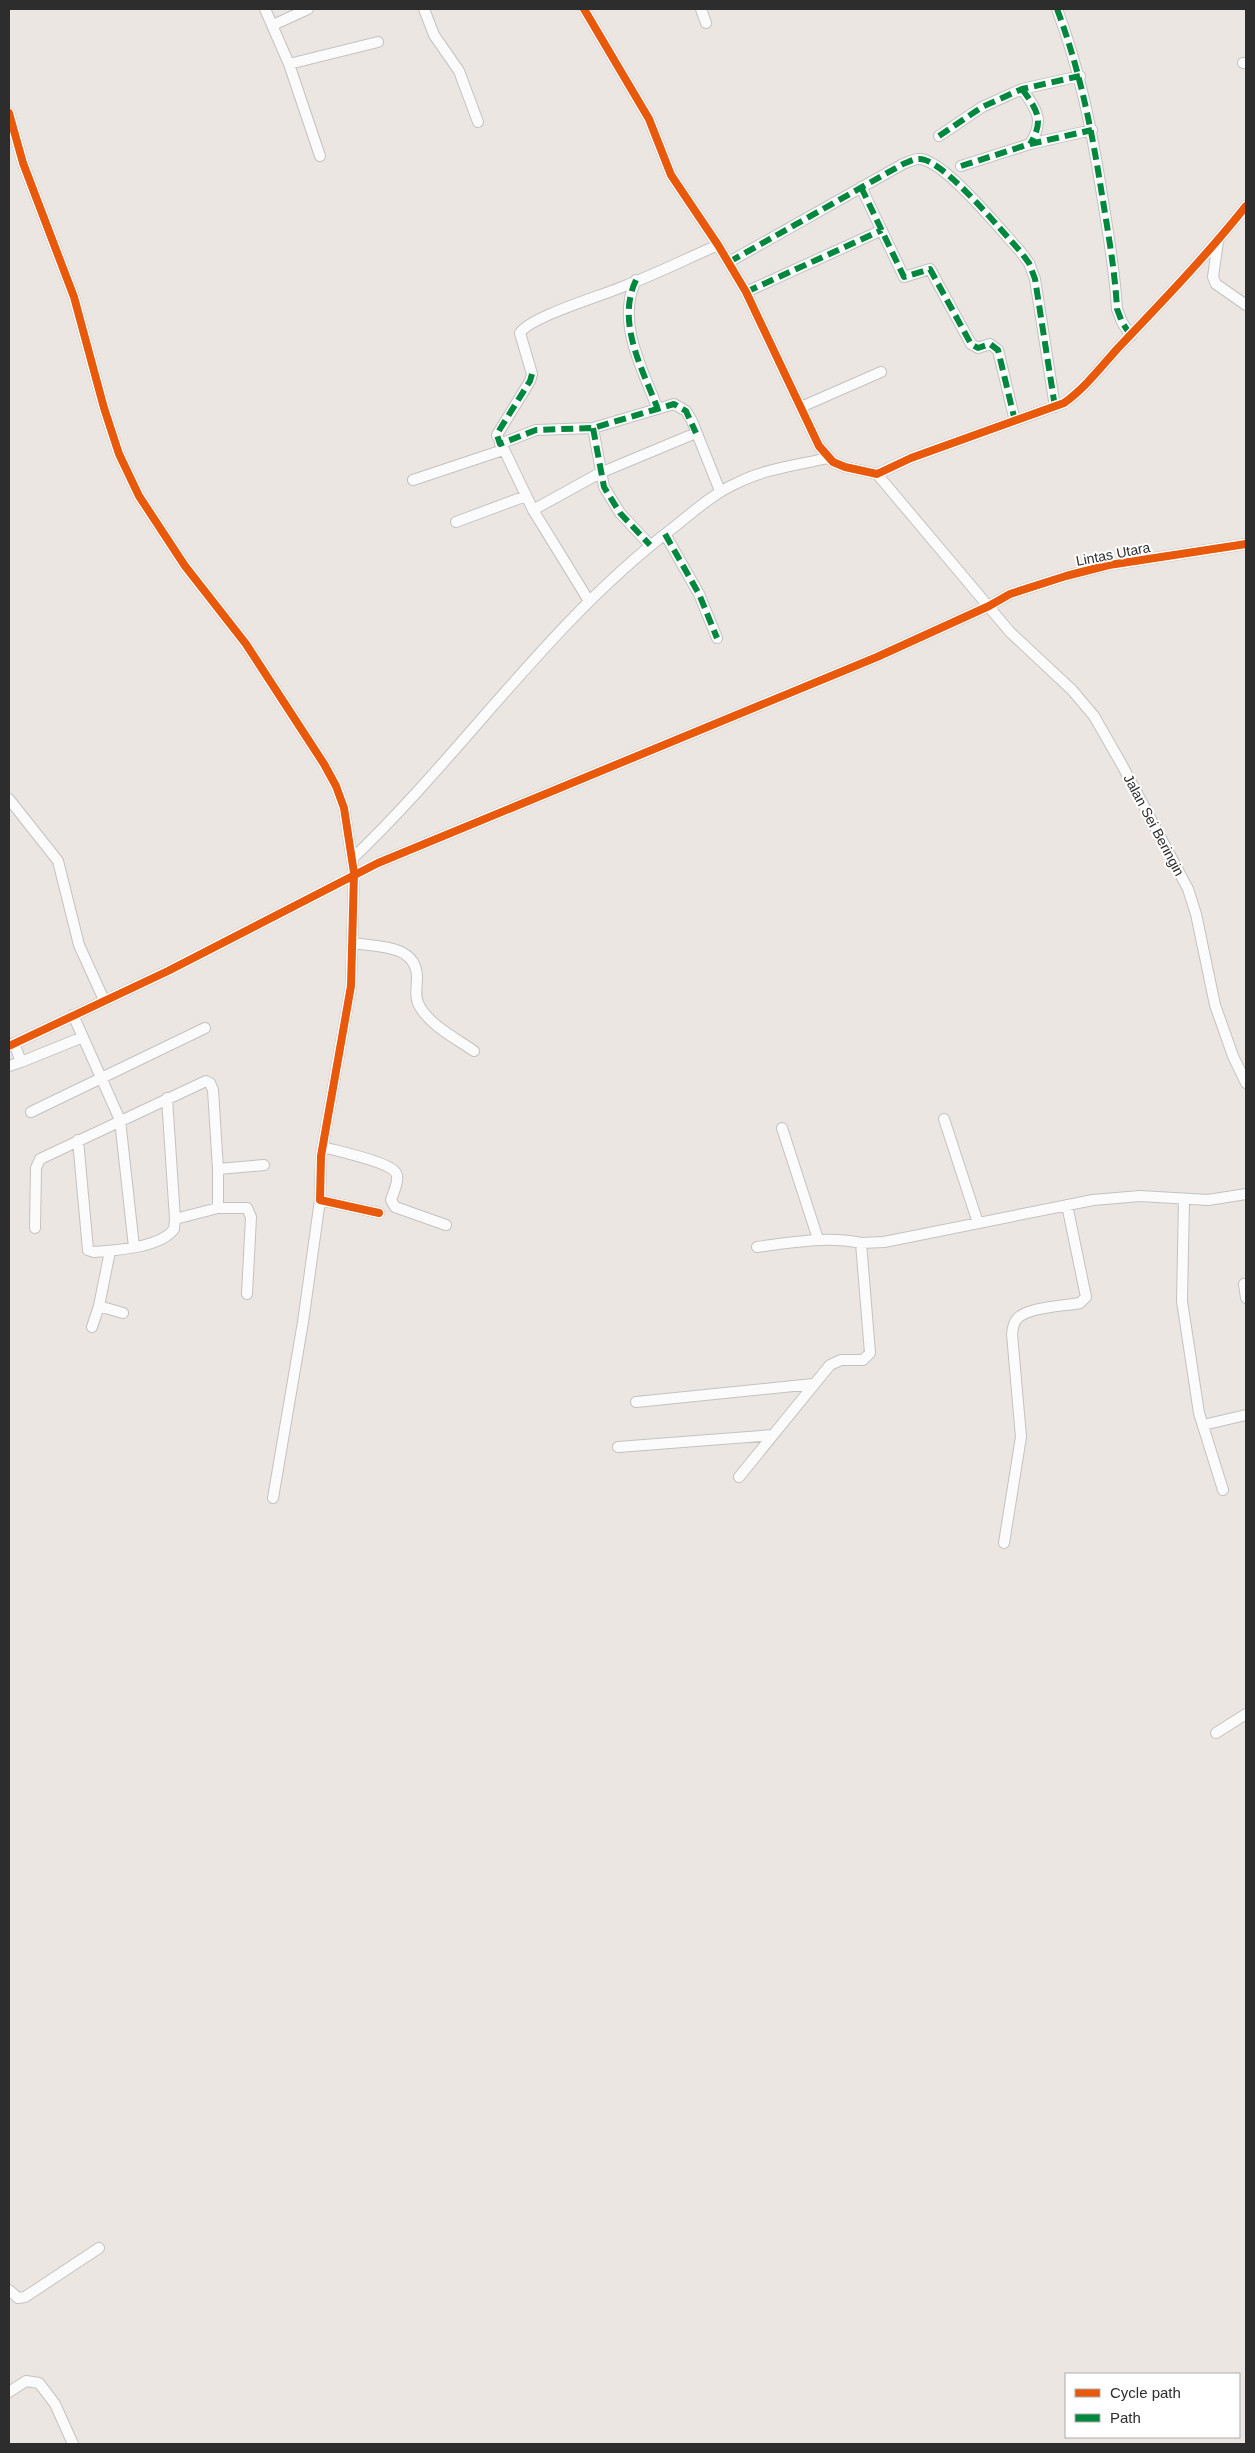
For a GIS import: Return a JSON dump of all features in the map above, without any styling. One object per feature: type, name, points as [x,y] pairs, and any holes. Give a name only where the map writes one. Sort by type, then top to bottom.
[{"type":"street","points":[[265,9],[289,64],[320,156]]},
{"type":"street","points":[[273,26],[308,9]]},
{"type":"street","points":[[424,9],[434,35],[459,71],[478,122]]},
{"type":"street","points":[[584,9],[649,119],[671,175],[718,245],[746,292],[812,432],[828,458],[845,468],[877,474],[911,458],[1055,407],[1080,390],[1218,241],[1246,206]]},
{"type":"street","points":[[701,9],[706,23]]},
{"type":"street","points":[[1057,9],[1080,76],[1092,130],[1117,309],[1122,322],[1131,336]]},
{"type":"street","points":[[289,64],[378,42]]},
{"type":"street","points":[[939,136],[982,107],[1022,89],[1080,76]]},
{"type":"street","points":[[1022,89],[1037,113],[1036,135],[1030,144]]},
{"type":"street","points":[[9,113],[23,163],[74,297],[104,408],[119,454],[139,496],[162,532],[246,644],[324,764],[336,786],[344,808],[354,873],[351,986],[323,1147],[320,1200],[303,1322],[273,1498]]},
{"type":"street","points":[[961,166],[1030,144],[1092,130]]},
{"type":"street","points":[[728,262],[903,164],[916,158],[925,160],[949,176],[1020,250],[1029,263],[1035,279],[1055,407]]},
{"type":"street","points":[[861,188],[904,277],[930,269],[971,344],[978,348],[990,344],[998,350],[1015,421]]},
{"type":"street","points":[[746,292],[882,230]]},
{"type":"street","points":[[1218,241],[1213,278],[1216,284],[1246,305]]},
{"type":"street","points":[[589,601],[526,496],[501,447],[497,435],[530,381],[532,374],[520,338],[523,329],[545,317],[718,245]]},
{"type":"street","points":[[636,280],[630,293],[629,322],[635,350],[657,407]]},
{"type":"street","points":[[801,407],[881,372]]},
{"type":"street","points":[[413,480],[501,447],[536,430],[593,428],[657,407],[674,404],[681,406],[689,416],[720,491]]},
{"type":"street","points":[[593,428],[600,473],[611,500],[650,545]]},
{"type":"street","points":[[534,510],[600,473],[696,433]]},
{"type":"street","points":[[352,859],[408,804],[536,657],[589,601],[650,545],[720,491],[756,475],[828,458]]},
{"type":"street","name":"Jalan Sei Beringin","points":[[877,474],[1010,632],[1087,707],[1122,765],[1179,870],[1192,900],[1209,980],[1224,1032],[1246,1084]]},
{"type":"street","points":[[456,522],[526,496]]},
{"type":"street","points":[[665,534],[710,615],[717,638]]},
{"type":"street","name":"Lintas Utara","points":[[11,1045],[228,941],[354,873],[876,657],[989,606],[1019,590],[1109,565],[1246,544]]},
{"type":"street","points":[[9,799],[58,861],[64,892],[73,916],[77,939],[104,1000]]},
{"type":"street","points":[[353,943],[401,950],[409,956],[416,967],[416,997],[419,1006],[432,1021],[474,1051]]},
{"type":"street","points":[[73,1015],[120,1120],[134,1247]]},
{"type":"street","points":[[31,1112],[205,1028]]},
{"type":"street","points":[[9,1066],[83,1037]]},
{"type":"street","points":[[11,1045],[21,1062]]},
{"type":"street","points":[[35,1228],[37,1163],[40,1159],[200,1082],[206,1081],[210,1083],[218,1169],[218,1208]]},
{"type":"street","points":[[78,1140],[86,1247],[91,1251],[110,1250],[134,1247],[162,1240],[170,1235],[174,1229],[175,1219],[167,1098]]},
{"type":"street","points":[[944,1119],[978,1223]]},
{"type":"street","points":[[782,1128],[818,1239]]},
{"type":"street","points":[[323,1147],[384,1165],[394,1171],[397,1179],[391,1200],[395,1206],[446,1225]]},
{"type":"street","points":[[218,1169],[264,1165]]},
{"type":"street","points":[[757,1247],[818,1239],[841,1239],[861,1243],[884,1242],[1067,1205],[1118,1197],[1184,1200],[1246,1194]]},
{"type":"street","points":[[320,1200],[378,1213]]},
{"type":"street","points":[[1184,1200],[1182,1302],[1203,1425],[1223,1490]]},
{"type":"street","points":[[1004,1543],[1021,1437],[1012,1334],[1014,1325],[1020,1316],[1030,1311],[1080,1303],[1086,1297],[1067,1205]]},
{"type":"street","points":[[175,1219],[218,1208],[243,1207],[250,1212],[247,1294]]},
{"type":"street","points":[[739,1477],[813,1384],[833,1363],[841,1360],[863,1360],[870,1353],[861,1243]]},
{"type":"street","points":[[92,1327],[99,1306],[110,1250]]},
{"type":"street","points":[[1244,1284],[1246,1298]]},
{"type":"street","points":[[99,1306],[124,1313]]},
{"type":"street","points":[[636,1402],[813,1384]]},
{"type":"street","points":[[1203,1425],[1246,1416]]},
{"type":"street","points":[[618,1447],[773,1435]]},
{"type":"street","points":[[1216,1733],[1246,1714]]},
{"type":"street","points":[[9,2290],[18,2298],[25,2297],[99,2248]]},
{"type":"street","points":[[9,2392],[26,2381],[39,2383],[56,2404],[73,2444]]},
{"type":"marked path","points":[[1057,9],[1079,78],[1089,124],[1111,252],[1117,309],[1122,322],[1131,336]]},
{"type":"marked path","points":[[939,136],[982,107],[1022,89],[1080,76]]},
{"type":"marked path","points":[[1022,89],[1032,103],[1037,115],[1037,128],[1030,144]]},
{"type":"marked path","points":[[961,166],[1030,144],[1092,130]]},
{"type":"marked path","points":[[729,262],[903,164],[917,159],[925,160],[936,166],[961,187],[1029,263],[1035,279],[1055,407]]},
{"type":"marked path","points":[[861,187],[904,277],[930,269],[971,344],[978,348],[990,344],[998,350],[1015,421]]},
{"type":"marked path","points":[[746,292],[882,230]]},
{"type":"marked path","points":[[636,280],[631,296],[630,328],[638,361],[657,407]]},
{"type":"marked path","points":[[532,374],[530,381],[497,435],[500,444],[536,430],[593,428],[674,404],[686,411],[696,433]]},
{"type":"marked path","points":[[593,428],[604,487],[620,513],[650,545]]},
{"type":"marked path","points":[[665,534],[699,594],[717,638]]},
{"type":"cycle path","points":[[584,9],[649,119],[671,175],[718,245],[746,292],[819,446],[833,462],[845,467],[877,474],[911,458],[1064,403],[1086,384],[1184,278],[1246,206]]},
{"type":"cycle path","points":[[9,113],[23,163],[74,297],[104,408],[119,454],[139,496],[185,566],[246,644],[324,764],[336,786],[344,808],[354,873],[351,986],[321,1156],[320,1200],[379,1213]]},
{"type":"cycle path","points":[[9,1046],[168,971],[378,863],[877,657],[989,606],[1010,594],[1066,576],[1109,565],[1246,544]]}]
